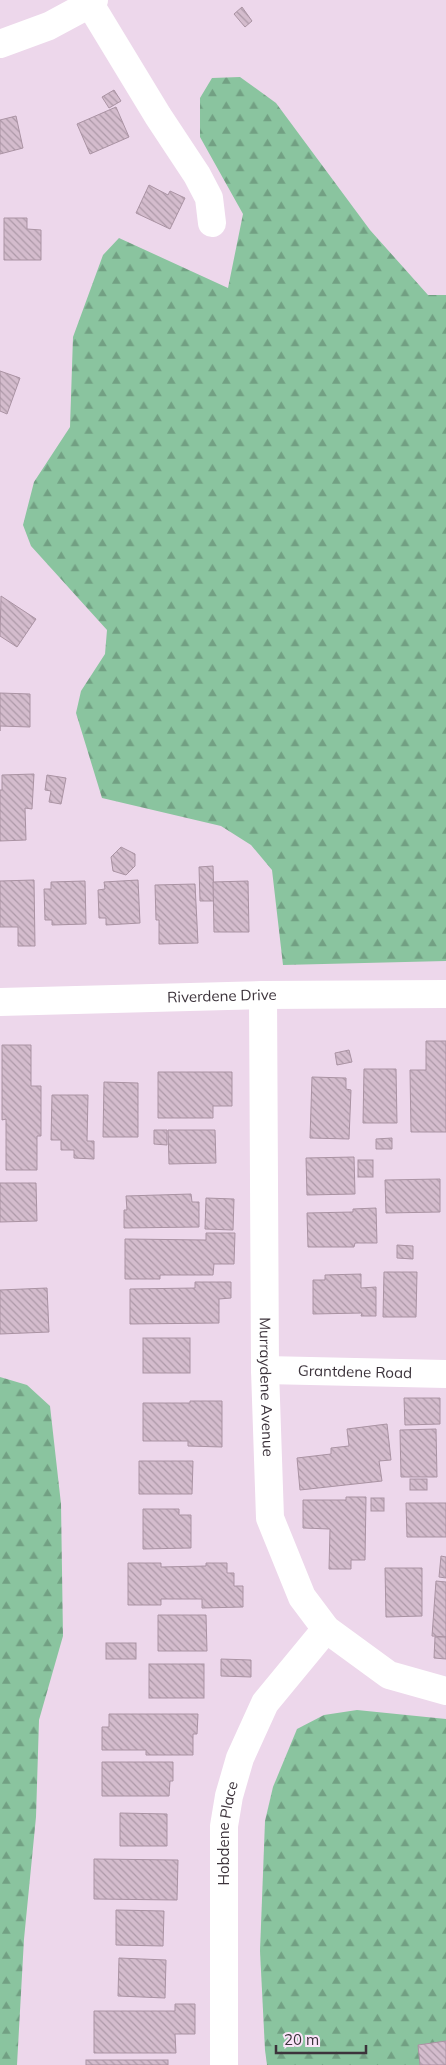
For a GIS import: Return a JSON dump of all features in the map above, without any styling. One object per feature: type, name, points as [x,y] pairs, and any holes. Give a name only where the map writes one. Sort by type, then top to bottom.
[{"type":"street","points":[[0,44],[50,26],[92,2],[158,116],[197,175],[209,198],[212,223]]},
{"type":"street","name":"Riverdene Drive","points":[[0,1002],[263,995],[446,994]]},
{"type":"street","name":"Murraydene Avenue","points":[[263,995],[265,1370],[270,1518],[302,1597],[326,1629],[389,1675],[446,1691]]},
{"type":"street","name":"Grantdene Road","points":[[265,1370],[446,1374]]},
{"type":"street","name":"Hobdene Place","points":[[224,2065],[224,1826],[229,1796],[240,1758],[265,1703],[326,1629]]},
{"type":"green space","points":[[240,77],[276,103],[370,230],[428,295],[446,295],[446,961],[283,965],[272,870],[251,845],[221,826],[102,798],[76,713],[81,691],[105,654],[107,630],[31,546],[23,525],[34,482],[70,427],[73,337],[103,255],[119,238],[228,288],[243,214],[200,137],[200,98],[212,78]]},
{"type":"green space","points":[[0,1377],[27,1385],[50,1406],[61,1504],[63,1636],[39,1720],[36,1817],[24,1939],[17,2065],[0,2065]]},
{"type":"green space","points":[[357,1710],[446,1719],[446,2065],[267,2065],[260,1951],[265,1821],[273,1787],[297,1729],[324,1715]]},
{"type":"building","points":[[242,7],[252,21],[245,27],[234,14]]},
{"type":"building","points":[[114,90],[121,101],[109,108],[102,97]]},
{"type":"building","points":[[116,107],[129,137],[90,154],[77,124]]},
{"type":"building","points":[[16,116],[23,148],[0,154],[0,120]]},
{"type":"building","points":[[149,185],[168,195],[170,191],[185,198],[170,229],[136,213]]},
{"type":"building","points":[[4,218],[27,218],[27,229],[41,230],[41,260],[4,260]]},
{"type":"building","points":[[0,371],[20,378],[7,414],[0,411]]},
{"type":"building","points":[[1,596],[36,619],[17,647],[0,636]]},
{"type":"building","points":[[0,693],[30,694],[30,727],[0,726]]},
{"type":"building","points":[[34,774],[32,809],[25,808],[26,840],[0,841],[0,790],[2,790],[2,775]]},
{"type":"building","points":[[47,775],[66,778],[61,804],[49,802],[51,791],[45,790]]},
{"type":"building","points":[[121,847],[135,854],[135,866],[126,875],[113,871],[111,857]]},
{"type":"building","points":[[213,866],[214,901],[200,901],[199,867]]},
{"type":"building","points":[[34,880],[35,946],[18,946],[18,927],[0,927],[0,881]]},
{"type":"building","points":[[138,880],[140,923],[106,925],[106,918],[99,918],[98,890],[105,889],[104,882]]},
{"type":"building","points":[[85,881],[86,924],[52,925],[52,920],[45,920],[44,889],[51,889],[51,882]]},
{"type":"building","points":[[248,881],[249,932],[214,932],[213,882]]},
{"type":"building","points":[[195,884],[198,943],[159,944],[159,920],[156,920],[155,885]]},
{"type":"building","points":[[426,1041],[446,1041],[446,1132],[411,1132],[410,1070],[426,1070]]},
{"type":"building","points":[[2,1045],[31,1045],[31,1086],[41,1086],[41,1136],[37,1136],[37,1170],[6,1170],[6,1119],[2,1120]]},
{"type":"building","points":[[349,1050],[352,1062],[337,1065],[335,1053]]},
{"type":"building","points":[[364,1069],[396,1069],[397,1123],[363,1123]]},
{"type":"building","points":[[158,1072],[232,1072],[232,1106],[213,1106],[213,1118],[158,1118]]},
{"type":"building","points":[[312,1077],[346,1078],[346,1089],[351,1090],[349,1139],[310,1138]]},
{"type":"building","points":[[104,1082],[138,1083],[138,1137],[103,1137]]},
{"type":"building","points":[[52,1095],[88,1095],[87,1141],[94,1141],[94,1159],[74,1158],[74,1150],[61,1150],[61,1140],[51,1140]]},
{"type":"building","points":[[154,1130],[167,1130],[167,1145],[154,1144]]},
{"type":"building","points":[[168,1130],[215,1130],[216,1163],[169,1164]]},
{"type":"building","points":[[392,1138],[392,1149],[376,1149],[376,1139]]},
{"type":"building","points":[[354,1157],[355,1194],[307,1195],[306,1158]]},
{"type":"building","points":[[358,1160],[373,1160],[373,1177],[358,1177]]},
{"type":"building","points":[[440,1179],[440,1212],[386,1213],[385,1180]]},
{"type":"building","points":[[0,1183],[36,1183],[37,1221],[0,1222]]},
{"type":"building","points":[[191,1194],[192,1202],[199,1202],[199,1227],[124,1228],[124,1210],[127,1210],[126,1196]]},
{"type":"building","points":[[206,1198],[234,1199],[233,1230],[205,1229]]},
{"type":"building","points":[[376,1208],[377,1243],[355,1243],[354,1247],[308,1247],[307,1213],[353,1212],[353,1209]]},
{"type":"building","points":[[206,1233],[235,1233],[234,1264],[214,1264],[213,1275],[160,1275],[160,1279],[125,1279],[125,1239],[206,1240]]},
{"type":"building","points":[[397,1245],[413,1246],[413,1259],[397,1258]]},
{"type":"building","points":[[384,1272],[417,1272],[416,1317],[383,1317]]},
{"type":"building","points":[[361,1274],[361,1288],[376,1287],[376,1316],[361,1316],[362,1313],[313,1314],[313,1280],[325,1280],[325,1275]]},
{"type":"building","points":[[195,1282],[231,1282],[231,1298],[219,1299],[219,1323],[130,1324],[130,1289],[195,1288]]},
{"type":"building","points":[[47,1288],[49,1332],[0,1334],[0,1290]]},
{"type":"building","points":[[143,1338],[190,1338],[190,1373],[143,1373]]},
{"type":"building","points":[[404,1398],[440,1398],[440,1424],[405,1425]]},
{"type":"building","points":[[190,1401],[222,1401],[222,1447],[188,1446],[188,1441],[143,1441],[143,1403],[190,1403]]},
{"type":"building","points":[[387,1424],[391,1460],[379,1461],[382,1481],[300,1490],[297,1458],[331,1454],[331,1448],[349,1446],[347,1429]]},
{"type":"building","points":[[436,1429],[437,1477],[401,1477],[400,1430]]},
{"type":"building","points":[[139,1461],[193,1461],[192,1494],[139,1494]]},
{"type":"building","points":[[410,1479],[427,1479],[427,1490],[410,1490]]},
{"type":"building","points":[[346,1497],[366,1497],[365,1560],[351,1560],[351,1569],[329,1569],[330,1529],[303,1528],[303,1500],[346,1500]]},
{"type":"building","points":[[371,1498],[384,1498],[384,1511],[371,1511]]},
{"type":"building","points":[[406,1503],[446,1503],[446,1537],[407,1537]]},
{"type":"building","points":[[143,1509],[179,1509],[179,1515],[191,1515],[191,1548],[143,1549]]},
{"type":"building","points":[[441,1556],[446,1557],[446,1578],[439,1577]]},
{"type":"building","points":[[128,1563],[161,1563],[161,1567],[206,1566],[206,1563],[227,1563],[227,1573],[234,1573],[234,1586],[243,1586],[243,1607],[202,1608],[202,1599],[161,1599],[161,1605],[128,1605]]},
{"type":"building","points":[[385,1568],[422,1568],[422,1616],[386,1617]]},
{"type":"building","points":[[436,1581],[446,1582],[446,1637],[432,1636]]},
{"type":"building","points":[[158,1615],[206,1615],[207,1651],[158,1651]]},
{"type":"building","points":[[435,1637],[446,1637],[446,1659],[434,1658]]},
{"type":"building","points":[[106,1643],[136,1643],[136,1659],[106,1659]]},
{"type":"building","points":[[221,1659],[251,1660],[251,1677],[221,1676]]},
{"type":"building","points":[[149,1664],[204,1664],[204,1698],[149,1698]]},
{"type":"building","points":[[109,1714],[198,1714],[197,1734],[193,1734],[193,1755],[146,1755],[146,1750],[102,1750],[102,1727],[109,1727]]},
{"type":"building","points":[[102,1762],[173,1762],[173,1781],[170,1781],[169,1796],[102,1796]]},
{"type":"building","points":[[120,1813],[167,1814],[167,1846],[120,1846]]},
{"type":"building","points":[[94,1859],[178,1860],[177,1900],[94,1899]]},
{"type":"building","points":[[116,1910],[164,1911],[163,1946],[116,1945]]},
{"type":"building","points":[[119,1958],[166,1960],[165,1998],[118,1996]]},
{"type":"building","points":[[175,2004],[195,2004],[195,2034],[175,2034],[176,2053],[94,2053],[94,2011],[175,2011]]},
{"type":"building","points":[[446,2041],[446,2065],[420,2065],[418,2045]]},
{"type":"building","points":[[86,2060],[168,2060],[168,2065],[86,2065]]}]
